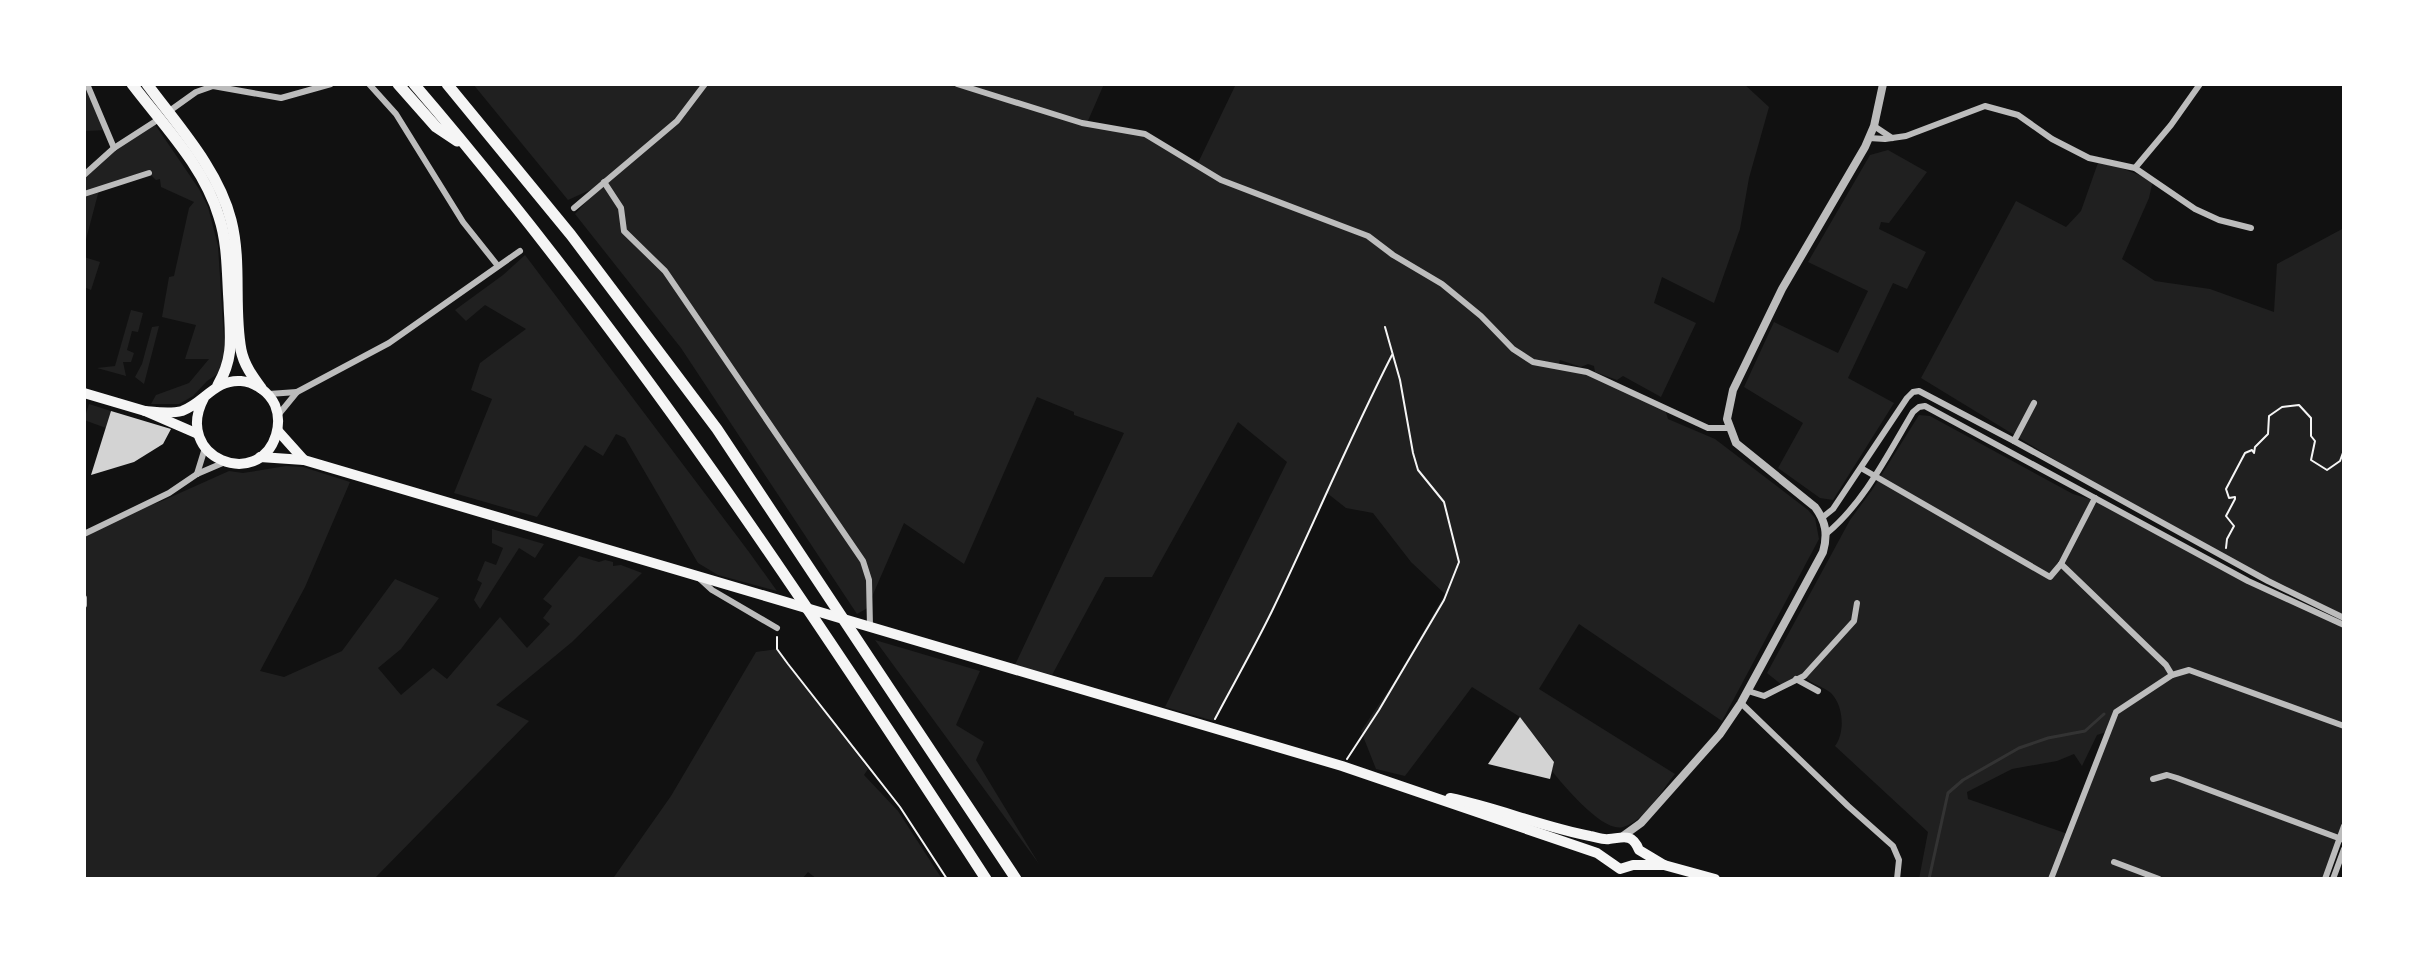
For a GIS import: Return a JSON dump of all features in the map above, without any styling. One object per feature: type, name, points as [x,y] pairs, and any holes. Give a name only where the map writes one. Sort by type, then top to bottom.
[{"type":"highway","points":[[132,84],[205,181],[219,216],[226,257],[231,347],[229,366],[218,385]]},
{"type":"highway","points":[[147,84],[210,171],[225,201],[237,251],[241,349],[250,372],[265,391]]},
{"type":"highway","points":[[398,84],[436,127],[469,149]]},
{"type":"highway","points":[[414,84],[469,149],[646,377],[768,550],[986,879]]},
{"type":"highway","points":[[447,84],[571,235],[717,429],[1016,879]]},
{"type":"main road","points":[[145,411],[177,412],[204,398],[218,385],[240,381],[265,391],[278,415],[278,431],[274,441],[260,457]]},
{"type":"main road","points":[[84,393],[145,411],[198,434]]},
{"type":"main road","points":[[204,398],[196,419],[198,434],[205,448],[225,462],[242,464],[260,457],[304,460],[1425,793],[1471,802],[1607,858]]},
{"type":"main road","points":[[278,431],[304,460]]},
{"type":"main road","points":[[1536,828],[1612,840],[1623,836],[1664,865]]},
{"type":"main road","points":[[1612,840],[1606,848],[1607,858],[1616,873],[1630,866],[1664,865],[1715,879]]},
{"type":"main road","points":[[1630,866],[1638,847]]},
{"type":"street","points":[[87,84],[114,148]]},
{"type":"street","points":[[84,175],[114,148],[196,92],[213,86],[281,98],[331,84]]},
{"type":"street","points":[[369,84],[396,114],[463,222],[498,266]]},
{"type":"street","points":[[574,208],[677,121],[705,84]]},
{"type":"street","points":[[957,84],[1082,123],[1145,134],[1221,180],[1368,236],[1442,284],[1481,316],[1513,349],[1533,362],[1587,372],[1708,428],[1729,428]]},
{"type":"street","points":[[1623,836],[1641,823],[1720,734],[1748,691],[1823,552],[1826,534],[1823,517],[1815,507],[1736,443],[1729,428],[1728,405],[1776,302],[1869,138],[1883,84]]},
{"type":"street","points":[[2135,168],[2200,84]]},
{"type":"street","points":[[1869,138],[1892,138],[1951,121],[1985,106],[2018,115],[2052,139],[2089,158],[2135,168],[2195,209],[2219,220],[2251,228]]},
{"type":"street","points":[[1874,126],[1892,138]]},
{"type":"street","points":[[84,194],[149,173]]},
{"type":"street","points":[[604,182],[621,208],[624,231],[665,271],[863,561],[869,580],[870,627]]},
{"type":"street","points":[[278,415],[297,392],[389,343],[520,251]]},
{"type":"street","points":[[265,391],[297,392]]},
{"type":"street","points":[[1823,517],[1833,509],[1907,398],[1919,391],[2283,590],[2344,618]]},
{"type":"street","points":[[2014,441],[2034,403]]},
{"type":"street","points":[[1826,534],[1842,521],[1874,477],[1913,412],[1925,406],[2248,581],[2344,625]]},
{"type":"street","points":[[1876,445],[1889,454]]},
{"type":"street","points":[[197,474],[205,448]]},
{"type":"street","points":[[84,534],[225,462]]},
{"type":"street","points":[[1861,468],[2050,577],[2061,564],[2095,498]]},
{"type":"street","points":[[2061,564],[2166,665],[2172,675]]},
{"type":"street","points":[[697,576],[712,590],[777,628]]},
{"type":"street","points":[[1748,691],[1764,696],[1814,666],[1854,621],[1857,603]]},
{"type":"street","points":[[2051,879],[2116,712],[2172,675],[2189,670],[2344,726]]},
{"type":"street","points":[[1796,679],[1818,691]]},
{"type":"street","points":[[1741,703],[1893,846],[1899,860],[1897,879]]},
{"type":"street","points":[[2153,779],[2167,775],[2177,778],[2342,839]]},
{"type":"street","points":[[1638,847],[1641,823]]},
{"type":"street","points":[[2325,879],[2342,839],[2344,826]]},
{"type":"street","points":[[2333,879],[2344,849]]},
{"type":"street","points":[[2114,862],[2159,879]]},
{"type":"street","points":[[1622,879],[1630,866]]},
{"type":"path","points":[[1342,766],[1444,600],[1459,562],[1444,502],[1418,470],[1385,327]]},
{"type":"path","points":[[1211,728],[1271,613],[1344,450],[1393,354]]},
{"type":"path","points":[[2225,558],[2227,539],[2234,526],[2226,516],[2235,499],[2226,495],[2226,489],[2245,453],[2252,450],[2254,453],[2256,445],[2268,434],[2269,416],[2282,407],[2303,407],[2311,418],[2311,436],[2315,441],[2311,460],[2320,468],[2327,470],[2336,465],[2344,450]]},
{"type":"path","points":[[777,628],[777,649],[900,807],[947,879]]},
{"type":"shaded area","points":[[84,84],[87,84],[107,130],[84,131]]},
{"type":"shaded area","points":[[473,84],[1104,84],[1087,123],[1145,134],[1197,165],[1236,84],[1744,84],[1769,107],[1749,178],[1740,229],[1714,303],[1662,277],[1654,303],[1696,323],[1661,397],[1623,376],[1617,380],[1595,372],[1594,366],[1588,364],[1581,367],[1560,360],[1558,366],[1587,372],[1665,409],[1668,419],[1715,439],[1808,510],[1815,518],[1819,539],[1722,721],[1579,624],[1539,689],[1675,774],[1646,812],[1623,827],[1605,823],[1584,807],[1552,771],[1554,761],[1520,717],[1472,687],[1405,776],[1376,769],[1361,731],[1396,679],[1445,594],[1411,562],[1373,513],[1346,508],[1327,493],[1271,613],[1214,721],[1165,707],[1287,462],[1238,422],[1152,577],[1105,577],[1052,675],[1015,665],[1124,433],[1074,415],[1074,412],[1037,397],[964,564],[904,523],[871,599],[871,606],[857,614],[681,348],[575,214],[601,185],[568,200]]},
{"type":"shaded area","points":[[154,123],[199,189],[208,207],[218,246],[225,356],[219,373],[179,404],[151,404],[156,395],[189,383],[209,359],[185,359],[196,325],[162,317],[169,277],[174,276],[189,208],[194,202],[161,187],[160,179],[156,180],[149,173],[99,190],[84,247],[84,175],[102,157]]},
{"type":"shaded area","points":[[1888,150],[1927,172],[1889,223],[1881,222],[1879,229],[1926,252],[1907,289],[1893,283],[1848,378],[1894,403],[1833,500],[1820,498],[1778,468],[1803,423],[1744,387],[1774,322],[1838,353],[1868,291],[1808,262],[1870,155]]},
{"type":"shaded area","points":[[2099,160],[2153,180],[2149,198],[2122,259],[2155,281],[2210,289],[2274,312],[2277,264],[2344,228],[2344,826],[2325,879],[1919,879],[1928,832],[1835,746],[1842,720],[1835,698],[1804,676],[1783,686],[1767,673],[1850,520],[1919,415],[1930,416],[2073,494],[2106,504],[2249,581],[2335,621],[2337,615],[2126,503],[1921,378],[2016,201],[2066,227],[2081,211]],"holes":[[[2106,732],[2068,834],[1968,799],[1967,792],[2012,769],[2057,761],[2074,754],[2082,766],[2097,735]]]},
{"type":"shaded area","points":[[525,255],[777,591],[718,575],[698,563],[625,438],[616,434],[603,456],[585,445],[537,517],[454,493],[492,399],[471,390],[480,363],[526,329],[485,305],[466,321],[455,310]]},
{"type":"shaded area","points":[[84,257],[100,262],[91,290],[84,287]]},
{"type":"shaded area","points":[[131,310],[143,313],[138,332],[132,331],[127,350],[134,353],[131,362],[123,362],[126,376],[97,368],[115,366]]},
{"type":"shaded area","points":[[159,326],[144,384],[135,377],[142,364],[152,327]]},
{"type":"shaded area","points":[[89,404],[111,411],[106,428],[84,420]]},
{"type":"shaded area","points":[[286,466],[303,467],[350,482],[305,587],[260,671],[284,677],[342,651],[395,579],[439,598],[401,649],[378,668],[401,695],[433,668],[447,679],[500,617],[527,648],[550,624],[543,618],[552,606],[543,599],[579,556],[599,562],[613,562],[613,566],[621,565],[642,573],[572,642],[496,705],[529,721],[374,879],[84,879],[84,535],[229,471],[243,473]]},
{"type":"shaded area","points":[[492,529],[544,544],[535,558],[519,548],[480,609],[474,600],[482,583],[477,580],[485,561],[496,565],[503,548],[492,543]]},
{"type":"shaded area","points":[[875,640],[980,671],[956,725],[984,742],[976,760],[1039,864]]},
{"type":"shaded area","points":[[777,649],[868,769],[864,775],[898,811],[942,879],[817,879],[808,872],[802,879],[609,879],[614,877],[671,796],[756,652]]},
{"type":"building","points":[[111,411],[171,429],[163,444],[134,462],[91,475]]},
{"type":"building","points":[[1520,717],[1554,762],[1550,779],[1488,764]]},
{"type":"waterway","points":[[1929,879],[1948,793],[1963,780],[2019,748],[2048,738],[2085,731],[2104,714]]}]
